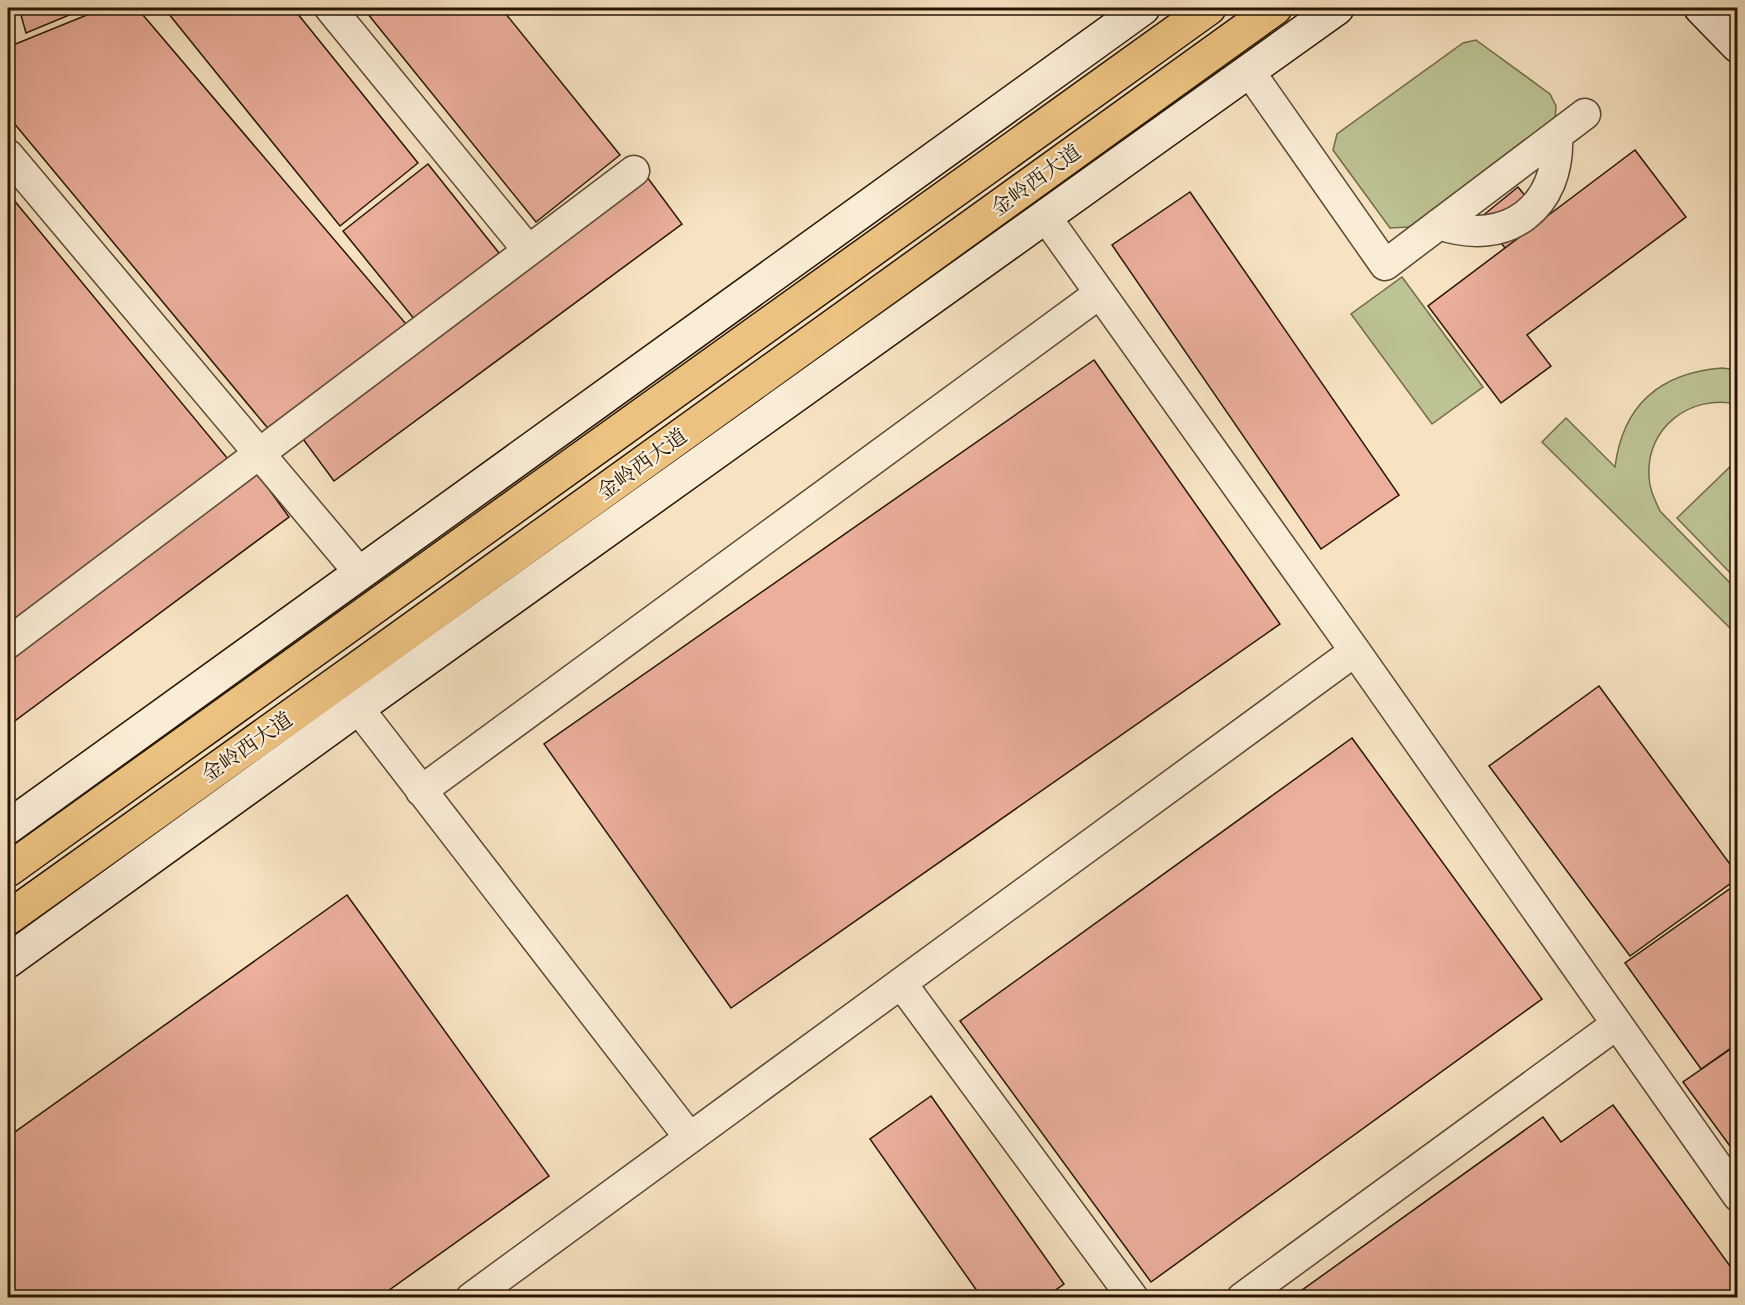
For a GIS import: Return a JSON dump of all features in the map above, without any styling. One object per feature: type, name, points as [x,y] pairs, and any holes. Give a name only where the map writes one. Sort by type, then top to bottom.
[{"type":"main road","name":"金岭西大道","points":[[8,870],[1209,8]]},
{"type":"main road","name":"金岭西大道","points":[[8,918],[368,662],[1275,8]]},
{"type":"street","points":[[330,8],[528,250]]},
{"type":"street","points":[[8,827],[1143,8]]},
{"type":"street","points":[[8,961],[1337,8]]},
{"type":"street","points":[[1701,8],[1737,46]]},
{"type":"street","points":[[1249,71],[1385,265],[1585,114]]},
{"type":"street","points":[[1439,224],[1456,230],[1474,232],[1493,230],[1526,215],[1549,187],[1557,162],[1557,135]]},
{"type":"street","points":[[8,155],[359,572]]},
{"type":"street","points":[[8,643],[634,171]]},
{"type":"street","points":[[1045,216],[1356,651],[1737,1196]]},
{"type":"street","points":[[422,790],[1100,293]]},
{"type":"street","points":[[471,1298],[1356,651]]},
{"type":"street","points":[[358,708],[690,1138]]},
{"type":"street","points":[[901,983],[1133,1298]]},
{"type":"street","points":[[1242,1298],[1617,1024]]},
{"type":"green space","points":[[1476,40],[1550,94],[1556,106],[1555,120],[1409,227],[1390,228],[1333,150],[1337,134],[1463,43]]},
{"type":"green space","points":[[1402,277],[1483,387],[1432,424],[1351,314]]},
{"type":"green space","points":[[1722,368],[1737,370],[1737,404],[1720,402],[1703,404],[1688,409],[1675,418],[1663,429],[1655,443],[1650,458],[1649,481],[1660,511],[1737,590],[1737,635],[1542,442],[1566,418],[1615,467],[1619,445],[1626,426],[1636,409],[1648,396],[1663,385],[1680,377]]},
{"type":"green space","points":[[1737,460],[1737,580],[1677,518]]},
{"type":"building","points":[[19,8],[86,8],[26,33]]},
{"type":"building","points":[[104,8],[137,8],[412,331],[271,432],[8,116],[8,47]]},
{"type":"building","points":[[164,8],[293,8],[418,163],[340,226]]},
{"type":"building","points":[[363,8],[501,8],[620,155],[536,222]]},
{"type":"building","points":[[1635,150],[1686,217],[1527,335],[1551,366],[1501,403],[1428,306]]},
{"type":"building","points":[[428,164],[499,253],[415,320],[343,231]]},
{"type":"building","points":[[647,177],[682,224],[334,481],[300,435]]},
{"type":"building","points":[[1518,187],[1544,219],[1505,248],[1481,217]]},
{"type":"building","points":[[1190,192],[1399,495],[1321,549],[1112,245]]},
{"type":"building","points":[[8,193],[233,465],[8,628]]},
{"type":"building","points":[[1094,360],[1280,624],[731,1008],[544,744]]},
{"type":"building","points":[[255,470],[289,517],[8,726],[8,653]]},
{"type":"building","points":[[1599,686],[1738,875],[1738,878],[1630,956],[1489,766]]},
{"type":"building","points":[[1352,738],[1542,999],[1151,1282],[960,1021]]},
{"type":"building","points":[[1738,883],[1738,1043],[1701,1069],[1625,963]]},
{"type":"building","points":[[347,895],[549,1176],[378,1298],[8,1298],[8,1137]]},
{"type":"building","points":[[1738,1044],[1738,1157],[1683,1082]]},
{"type":"building","points":[[931,1096],[1064,1284],[1044,1298],[982,1298],[870,1139]]},
{"type":"building","points":[[1613,1105],[1738,1277],[1738,1298],[1291,1298],[1543,1117],[1561,1142]]}]
